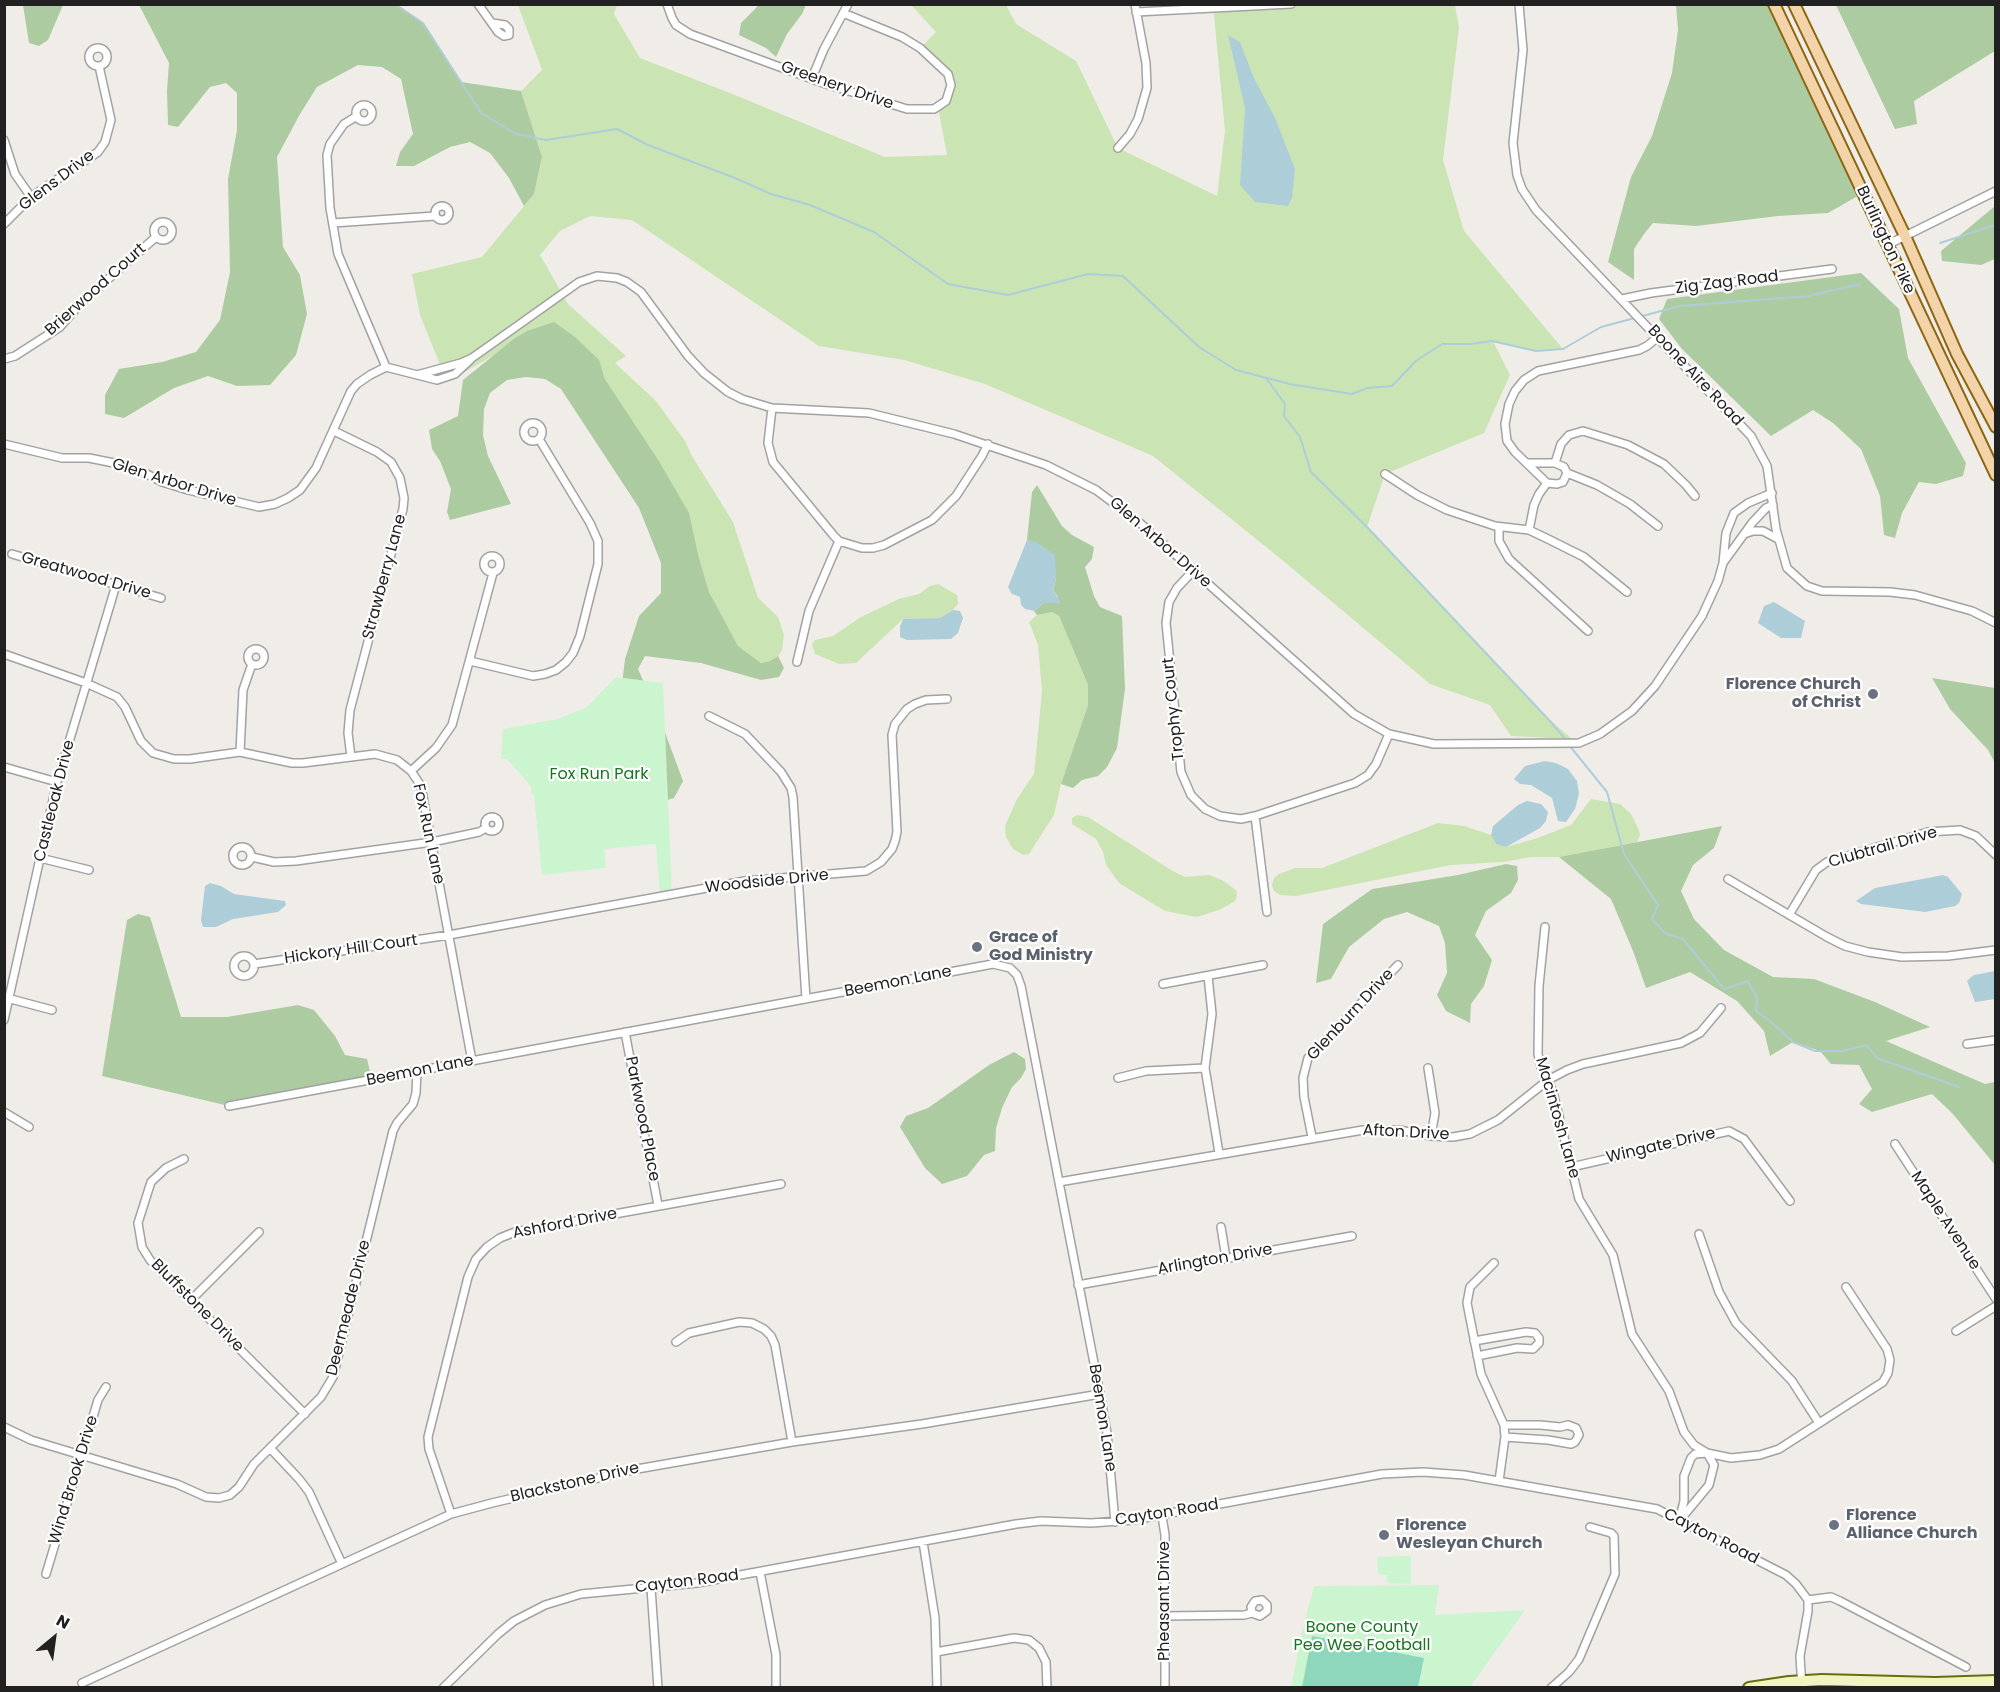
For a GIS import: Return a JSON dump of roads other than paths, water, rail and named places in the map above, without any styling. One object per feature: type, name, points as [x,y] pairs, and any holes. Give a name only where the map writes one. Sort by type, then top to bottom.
[{"type":"main road","name":"Burlington Pike","points":[[1774,4],[1995,475]]},
{"type":"main road","name":"Burlington Pike","points":[[1794,4],[1905,236],[1958,354],[1995,427]]},
{"type":"main road","points":[[1749,1688],[1841,1680],[1935,1683],[1995,1681]]},
{"type":"street","points":[[478,4],[492,23]]},
{"type":"street","name":"Greenery Drive","points":[[668,4],[676,25],[690,34],[890,105],[907,109],[934,109],[943,105],[949,97],[951,86],[948,74],[920,48],[902,37],[843,13]]},
{"type":"street","points":[[812,78],[824,49],[848,4]]},
{"type":"street","points":[[1118,148],[1130,134],[1138,119],[1147,88],[1146,63],[1135,8],[1291,4]]},
{"type":"street","name":"Boone Aire Road","points":[[1519,4],[1523,50],[1513,143],[1517,175],[1525,195],[1536,210],[1751,436],[1767,466],[1779,539],[1787,568],[1799,580],[1815,589],[1829,592],[1880,591],[1915,595],[1972,611],[1995,623]]},
{"type":"street","name":"Glens Drive","points":[[4,224],[31,197],[98,152],[105,142],[111,120],[99,66]]},
{"type":"street","points":[[357,116],[344,124],[336,133],[327,155],[333,223],[338,254],[386,367]]},
{"type":"street","points":[[4,140],[15,174],[31,197]]},
{"type":"street","points":[[1887,245],[1995,191]]},
{"type":"street","points":[[333,223],[435,216]]},
{"type":"street","name":"Brierwood Court","points":[[4,359],[15,356],[60,327],[82,302],[156,237]]},
{"type":"street","name":"Zig Zag Road","points":[[1622,299],[1662,291],[1832,269]]},
{"type":"street","name":"Glen Arbor Drive","points":[[4,444],[62,458],[89,458],[119,464],[188,490],[259,507],[275,504],[300,490],[316,468],[351,392],[357,384],[386,367],[437,380],[448,378],[573,285],[591,277],[607,276],[627,282],[641,292],[688,356],[715,383],[742,399],[772,408],[869,412],[988,444],[1054,468],[1096,490],[1140,523],[1343,706],[1389,734],[1419,742],[1448,745],[1570,744],[1594,738],[1632,711],[1654,686],[1702,616],[1718,582],[1726,533],[1734,513],[1748,503],[1772,493]]},
{"type":"street","points":[[1567,473],[1563,482],[1547,483],[1507,441],[1505,423],[1509,404],[1515,391],[1524,380],[1538,371],[1639,350],[1658,337]]},
{"type":"street","points":[[772,408],[768,443],[771,458],[834,536],[839,541],[852,545],[873,548],[884,545],[932,520],[956,496],[988,444]]},
{"type":"street","name":"Strawberry Lane","points":[[334,431],[377,452],[391,462],[400,478],[404,498],[350,710],[348,733],[351,758]]},
{"type":"street","points":[[1555,463],[1561,444],[1569,435],[1583,431],[1628,445],[1664,464],[1695,496]]},
{"type":"street","points":[[470,661],[533,676],[545,674],[556,670],[566,662],[573,653],[580,636],[598,564],[598,541],[590,523],[540,439]]},
{"type":"street","points":[[1528,463],[1555,463],[1564,467],[1567,473],[1597,485],[1630,504],[1658,526]]},
{"type":"street","points":[[1385,474],[1417,495],[1447,510],[1498,526],[1528,530],[1584,557],[1627,592]]},
{"type":"street","points":[[1528,530],[1539,494],[1547,483]]},
{"type":"street","name":"Glen Arbor Drive","points":[[1723,562],[1761,512],[1773,505]]},
{"type":"street","points":[[1498,526],[1499,541],[1509,559],[1588,631]]},
{"type":"street","points":[[1744,534],[1763,531],[1779,539]]},
{"type":"street","points":[[797,662],[808,611],[839,541]]},
{"type":"street","name":"Greatwood Drive","points":[[12,554],[161,598]]},
{"type":"street","name":"Trophy Court","points":[[1193,571],[1173,595],[1166,617],[1181,772],[1191,795],[1210,812],[1231,819],[1255,816],[1348,786],[1362,779],[1376,764],[1389,734]]},
{"type":"street","points":[[411,771],[436,748],[452,725],[493,573]]},
{"type":"street","name":"Castleoak Drive","points":[[4,1020],[7,998],[57,782],[116,585]]},
{"type":"street","name":"Fox Run Lane","points":[[4,654],[86,683],[117,697],[125,707],[141,741],[153,753],[174,759],[190,759],[240,752],[303,764],[382,755],[397,760],[411,771],[421,786],[472,1061]]},
{"type":"street","points":[[240,752],[243,690],[252,664]]},
{"type":"street","name":"Woodside Drive","points":[[449,936],[745,881],[866,871],[887,856],[897,832],[892,735],[895,724],[906,709],[915,704],[926,700],[947,699]]},
{"type":"street","points":[[709,716],[745,734],[787,781],[793,797],[806,999]]},
{"type":"street","points":[[4,767],[57,782]]},
{"type":"street","points":[[1255,816],[1267,912]]},
{"type":"street","points":[[252,856],[284,862],[432,842],[479,832],[486,828]]},
{"type":"street","name":"Clubtrail Drive","points":[[1789,915],[1816,870],[1827,862],[1917,835],[1960,830],[1976,836],[1995,855]]},
{"type":"street","points":[[40,858],[89,870]]},
{"type":"street","points":[[1728,879],[1845,946],[1902,957],[1948,956],[1995,950]]},
{"type":"street","name":"Macintosh Lane","points":[[1545,927],[1539,986],[1538,1053],[1541,1067],[1553,1092],[1579,1199],[1613,1256],[1632,1334],[1669,1391],[1684,1432],[1694,1445],[1707,1453]]},
{"type":"street","name":"Hickory Hill Court","points":[[254,964],[449,936]]},
{"type":"street","name":"Beemon Lane","points":[[228,1106],[993,964],[1010,968],[1017,975],[1021,986],[1100,1394],[1107,1434],[1115,1522]]},
{"type":"street","points":[[1163,984],[1263,965]]},
{"type":"street","name":"Glenburn Drive","points":[[1312,1137],[1304,1097],[1303,1078],[1308,1058],[1398,965]]},
{"type":"street","points":[[1208,976],[1212,1014],[1205,1068],[1219,1154]]},
{"type":"street","points":[[7,998],[52,1010]]},
{"type":"street","name":"Afton Drive","points":[[1059,1182],[1312,1137],[1379,1129],[1431,1136],[1453,1137],[1470,1134],[1497,1120],[1548,1080],[1583,1064],[1681,1043],[1700,1033],[1721,1008]]},
{"type":"street","name":"Parkwood Place","points":[[625,1032],[658,1205]]},
{"type":"street","points":[[1967,1044],[1995,1040]]},
{"type":"street","points":[[1118,1078],[1146,1071],[1205,1068]]},
{"type":"street","points":[[1428,1068],[1435,1113],[1431,1136]]},
{"type":"street","name":"Deermeade Drive","points":[[4,1427],[31,1440],[177,1484],[206,1497],[230,1495],[239,1487],[254,1464],[321,1397],[333,1377],[393,1131],[413,1104],[417,1071]]},
{"type":"street","points":[[4,1112],[29,1127]]},
{"type":"street","name":"Wingate Drive","points":[[1571,1167],[1729,1131],[1744,1139],[1790,1201]]},
{"type":"street","name":"Maple Avenue","points":[[1895,1144],[1995,1299]]},
{"type":"street","name":"Bluffstone Drive","points":[[184,1160],[166,1168],[152,1182],[138,1222],[142,1247],[150,1260],[305,1414]]},
{"type":"street","name":"Ashford Drive","points":[[451,1514],[429,1449],[428,1437],[468,1277],[476,1259],[487,1247],[508,1234],[781,1184]]},
{"type":"street","points":[[1221,1227],[1226,1258]]},
{"type":"street","points":[[191,1300],[259,1232]]},
{"type":"street","points":[[1699,1233],[1719,1292],[1736,1323],[1792,1381],[1818,1423]]},
{"type":"street","name":"Arlington Drive","points":[[1078,1285],[1352,1236]]},
{"type":"street","points":[[1494,1263],[1475,1281],[1467,1296],[1477,1356],[1487,1390],[1504,1425],[1505,1437],[1499,1481]]},
{"type":"street","points":[[1680,1520],[1684,1501],[1686,1467],[1695,1454],[1707,1453],[1731,1458],[1760,1455],[1779,1449],[1883,1382],[1888,1373],[1890,1360],[1887,1349],[1846,1287]]},
{"type":"street","points":[[1956,1331],[1995,1305]]},
{"type":"street","points":[[676,1342],[689,1333],[739,1322],[752,1323],[764,1329],[771,1336],[775,1345],[792,1442]]},
{"type":"street","points":[[1474,1341],[1526,1332],[1535,1333],[1539,1338],[1539,1343],[1533,1349],[1517,1348],[1477,1356]]},
{"type":"street","name":"Wind Brook Drive","points":[[46,1574],[98,1400],[106,1387]]},
{"type":"street","name":"Blackstone Drive","points":[[82,1683],[451,1514],[600,1476],[792,1442],[922,1424],[1100,1394]]},
{"type":"street","points":[[1504,1425],[1560,1427],[1568,1425],[1576,1428],[1579,1435],[1571,1444],[1505,1437]]},
{"type":"street","points":[[270,1448],[309,1492],[342,1564]]},
{"type":"street","points":[[1680,1520],[1708,1485],[1714,1465],[1707,1453]]},
{"type":"street","name":"Cayton Road","points":[[443,1688],[498,1634],[533,1610],[557,1600],[581,1594],[697,1584],[1030,1522],[1115,1522],[1162,1516],[1382,1474],[1444,1473],[1646,1507],[1680,1520],[1786,1575],[1808,1600]]},
{"type":"street","name":"Pheasant Drive","points":[[1162,1516],[1165,1535],[1165,1688]]},
{"type":"street","points":[[1551,1688],[1569,1672],[1579,1659],[1615,1574],[1614,1536],[1590,1527]]},
{"type":"street","points":[[923,1542],[935,1618],[937,1688]]},
{"type":"street","points":[[760,1572],[776,1655],[776,1688]]},
{"type":"street","points":[[651,1588],[658,1688]]},
{"type":"street","points":[[1802,1684],[1800,1656],[1808,1600],[1831,1597],[1966,1667]]},
{"type":"street","points":[[1166,1616],[1252,1613]]},
{"type":"street","points":[[936,1652],[1014,1638],[1029,1640],[1039,1648],[1046,1662],[1047,1688]]},
{"type":"water","points":[[1228,35],[1240,42],[1254,78],[1276,120],[1295,169],[1292,198],[1288,206],[1255,202],[1240,185],[1245,108]]},
{"type":"water","points":[[1027,540],[1036,542],[1055,555],[1056,578],[1053,590],[1061,603],[1043,603],[1034,611],[1025,609],[1021,605],[1020,597],[1012,594],[1008,587]]},
{"type":"water","points":[[1774,602],[1805,621],[1801,638],[1781,638],[1758,623],[1764,606]]},
{"type":"water","points":[[953,610],[960,611],[963,618],[958,633],[951,639],[907,640],[900,637],[900,626],[903,619],[940,618]]},
{"type":"water","points":[[1545,761],[1568,769],[1577,781],[1579,794],[1575,809],[1566,822],[1558,821],[1552,798],[1531,785],[1520,784],[1514,779],[1525,766]]},
{"type":"water","points":[[1527,801],[1541,804],[1548,812],[1546,821],[1540,828],[1506,847],[1496,844],[1491,835],[1493,826],[1518,805]]},
{"type":"water","points":[[1943,875],[1948,877],[1962,894],[1959,903],[1955,906],[1925,912],[1861,904],[1856,901],[1875,888]]},
{"type":"water","points":[[210,883],[221,886],[234,894],[285,901],[286,905],[278,912],[233,919],[216,927],[203,927],[201,920],[205,886]]},
{"type":"water","points":[[1995,971],[1995,999],[1975,1002],[1967,981],[1974,975]]},
{"type":"waterway","points":[[395,4],[423,23],[481,113],[516,134],[546,140],[617,129],[648,145],[771,194],[810,205],[874,232],[948,284],[1008,295],[1088,274],[1123,276],[1199,347],[1236,370],[1290,384],[1352,394],[1367,388],[1392,386],[1416,361],[1442,344],[1492,341],[1536,351],[1563,349],[1601,327],[1680,306],[1809,296],[1860,284]]},
{"type":"waterway","points":[[1940,243],[1996,225]]},
{"type":"waterway","points":[[1266,378],[1285,404],[1284,416],[1300,437],[1311,472],[1367,527],[1566,740]]},
{"type":"waterway","points":[[1569,745],[1607,792],[1624,854],[1658,905],[1652,919],[1666,934],[1683,939],[1724,989],[1748,981],[1757,998],[1756,1011],[1793,1042],[1815,1051],[1842,1051],[1867,1045],[1877,1058],[1959,1087]]},
{"type":"place","name":"Florence Church of Christ","points":[[1873,694]]},
{"type":"place","name":"Grace of God Ministry","points":[[977,947]]},
{"type":"place","name":"Florence Alliance Church","points":[[1834,1525]]},
{"type":"place","name":"Florence Wesleyan Church","points":[[1384,1535]]},
{"type":"park label","name":"Fox Run Park","points":[[599,775]]},
{"type":"park label","name":"Boone County Pee Wee Football","points":[[1362,1637]]}]
